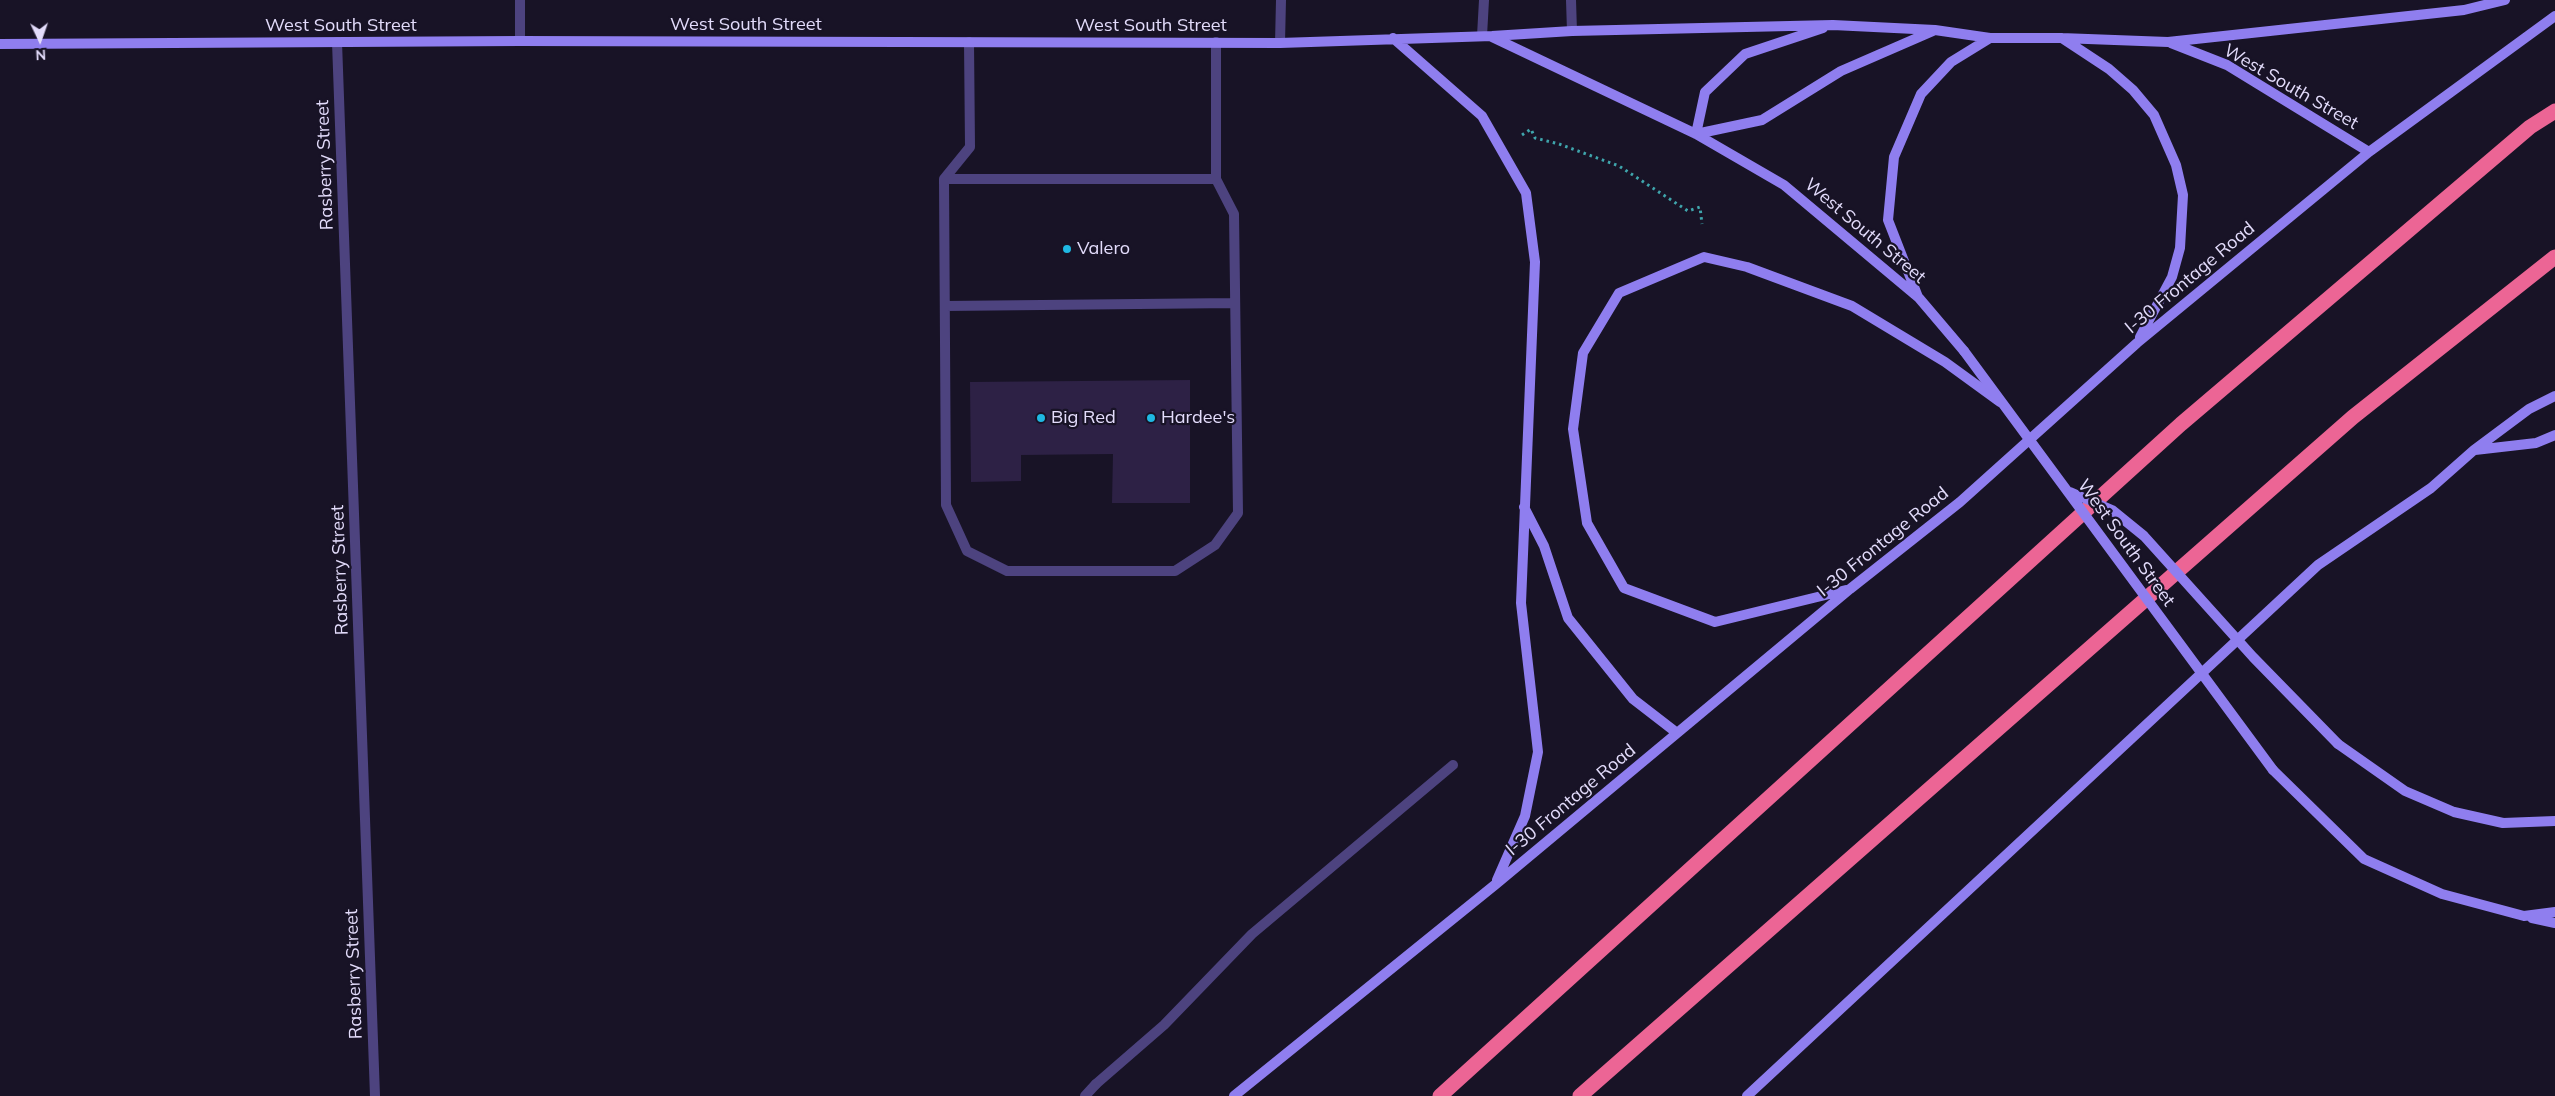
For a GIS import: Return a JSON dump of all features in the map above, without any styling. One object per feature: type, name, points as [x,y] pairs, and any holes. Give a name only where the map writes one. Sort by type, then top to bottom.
[{"type":"highway","points":[[1440,1096],[2181,424],[2530,127],[2555,110]]},
{"type":"highway","points":[[1580,1096],[2352,417],[2555,257]]},
{"type":"main road","name":"West South Street","points":[[0,44],[520,41],[1280,43],[1487,36],[1572,31],[1833,25],[1936,30],[1990,38],[2061,38],[2168,42],[2464,10],[2505,0]]},
{"type":"main road","name":"I-30 Frontage Road","points":[[1234,1096],[1496,884],[1850,589],[1960,502],[2137,343],[2369,152],[2555,16]]},
{"type":"main road","points":[[1833,25],[1745,54],[1705,92],[1696,134],[1762,120],[1841,72],[1936,30]]},
{"type":"main road","name":"West South Street","points":[[1487,36],[1696,134],[1784,185],[1919,298],[1964,350],[2273,770],[2364,859],[2442,894],[2524,916],[2555,912]]},
{"type":"main road","points":[[1393,38],[1482,116],[1526,193],[1535,262],[1521,602],[1538,752],[1525,816],[1496,884]]},
{"type":"main road","points":[[1919,298],[1888,220],[1894,157],[1921,94],[1951,62],[1990,38]]},
{"type":"main road","points":[[2061,38],[2109,69],[2133,90],[2154,115],[2166,139],[2184,195],[2180,248],[2172,277],[2137,343]]},
{"type":"main road","name":"West South Street","points":[[2168,42],[2227,65],[2369,152]]},
{"type":"main road","points":[[1850,589],[1715,622],[1624,588],[1587,523],[1573,429],[1583,354],[1619,293],[1704,257],[1747,267],[1852,306],[1944,362],[2005,406]]},
{"type":"main road","points":[[1747,1096],[2318,565],[2431,488],[2474,450],[2529,409],[2555,396]]},
{"type":"main road","points":[[2474,450],[2536,443],[2555,435]]},
{"type":"main road","points":[[2069,491],[2112,510],[2144,536],[2253,658],[2338,744],[2405,791],[2454,812],[2503,823],[2555,821]]},
{"type":"main road","points":[[1524,507],[1544,546],[1568,618],[1633,699],[1677,733]]},
{"type":"main road","points":[[2524,916],[2555,923]]},
{"type":"street","points":[[520,0],[520,41]]},
{"type":"street","points":[[1280,43],[1281,0]]},
{"type":"street","points":[[1484,0],[1487,36]]},
{"type":"street","points":[[1571,0],[1572,31]]},
{"type":"street","name":"Rasberry Street","points":[[337,42],[375,1096]]},
{"type":"street","points":[[969,42],[970,147],[944,179],[946,505],[968,552],[1007,572],[1175,571],[1215,545],[1238,513],[1234,214],[1216,178],[1216,42]]},
{"type":"street","points":[[944,179],[1216,178]]},
{"type":"street","points":[[945,306],[1236,303]]},
{"type":"street","points":[[1085,1096],[1096,1084],[1164,1025],[1252,934],[1453,765]]},
{"type":"path","points":[[1520,136],[1531,129],[1536,138],[1559,144],[1619,166],[1688,211],[1700,207],[1702,224]]},
{"type":"building","points":[[1190,380],[1190,503],[1112,503],[1113,454],[1021,455],[1021,481],[971,482],[970,382]]},
{"type":"place","name":"Valero","points":[[1067,249]]},
{"type":"place","name":"Big Red","points":[[1041,418]]},
{"type":"place","name":"Hardee's","points":[[1151,418]]}]
